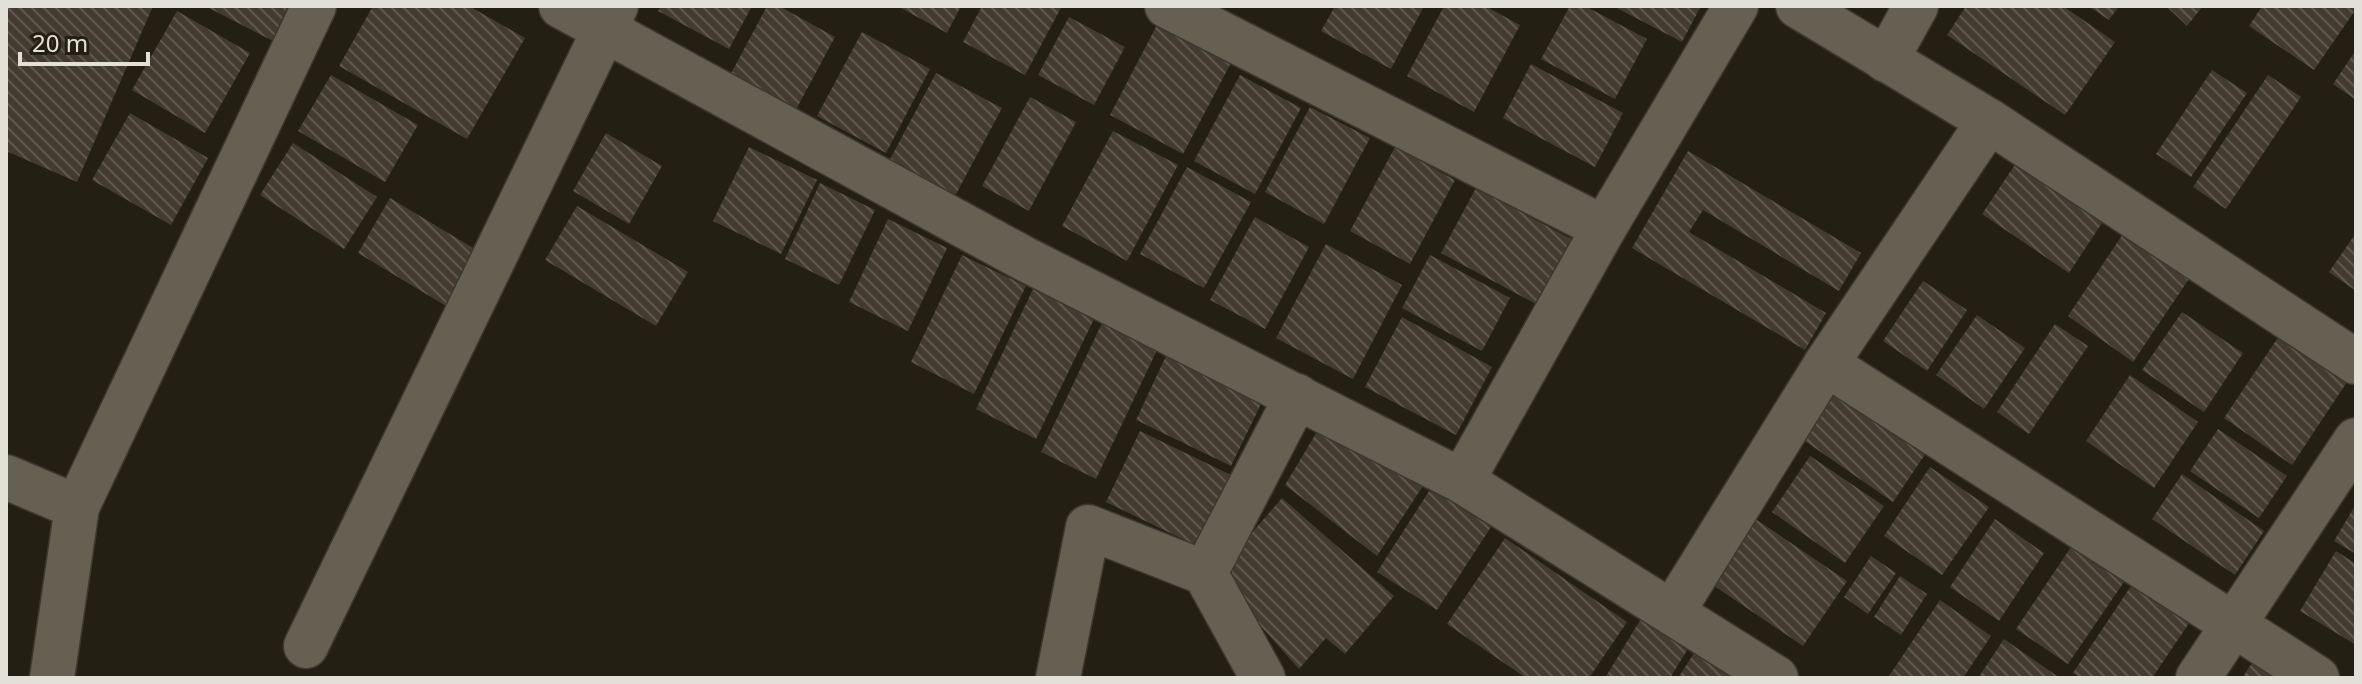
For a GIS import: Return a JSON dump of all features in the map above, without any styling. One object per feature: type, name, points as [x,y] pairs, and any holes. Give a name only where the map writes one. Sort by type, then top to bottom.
[{"type":"street","points":[[52,678],[77,507],[314,6]]},
{"type":"street","points":[[561,6],[611,17],[1025,259],[1462,481],[1776,678]]},
{"type":"street","points":[[1167,6],[1604,228]]},
{"type":"street","points":[[1462,481],[1604,228],[1736,6]]},
{"type":"street","points":[[1798,6],[1989,121],[2356,362]]},
{"type":"street","points":[[1886,60],[1916,6]]},
{"type":"street","points":[[306,646],[611,17]]},
{"type":"street","points":[[1673,611],[1826,364],[1989,121]]},
{"type":"street","points":[[1826,364],[2317,678]]},
{"type":"street","points":[[1205,573],[1297,396]]},
{"type":"street","points":[[2198,678],[2356,440]]},
{"type":"street","points":[[6,477],[77,507]]},
{"type":"street","points":[[6,503],[77,507]]},
{"type":"street","points":[[1058,678],[1088,527],[1205,573],[1256,666],[1297,678]]},
{"type":"building","points":[[6,6],[153,6],[77,182],[6,151]]},
{"type":"building","points":[[205,6],[301,6],[281,45]]},
{"type":"building","points":[[373,6],[469,6],[525,38],[467,139],[339,66]]},
{"type":"building","points":[[661,6],[752,6],[729,49],[658,11]]},
{"type":"building","points":[[767,6],[779,6],[835,37],[792,117],[727,81]]},
{"type":"building","points":[[897,6],[961,6],[947,33]]},
{"type":"building","points":[[982,6],[1062,6],[1025,75],[963,42]]},
{"type":"building","points":[[1335,6],[1424,6],[1391,69],[1321,31]]},
{"type":"building","points":[[1444,6],[1485,6],[1520,25],[1474,112],[1407,76]]},
{"type":"building","points":[[1570,6],[1585,6],[1647,39],[1615,99],[1541,59]]},
{"type":"building","points":[[1613,6],[1701,6],[1682,42]]},
{"type":"building","points":[[1966,6],[2063,6],[2115,42],[2065,115],[1947,35]]},
{"type":"building","points":[[2088,6],[2119,6],[2109,20]]},
{"type":"building","points":[[2166,6],[2203,6],[2187,26]]},
{"type":"building","points":[[2262,6],[2356,6],[2356,9],[2314,70],[2249,26]]},
{"type":"building","points":[[177,11],[250,53],[205,133],[132,90]]},
{"type":"building","points":[[1069,17],[1125,47],[1094,105],[1038,75]]},
{"type":"building","points":[[1160,19],[1233,59],[1183,154],[1110,115]]},
{"type":"building","points":[[862,32],[930,69],[886,153],[817,116]]},
{"type":"building","points":[[2356,50],[2356,100],[2333,84]]},
{"type":"building","points":[[1531,64],[1623,113],[1595,167],[1503,118]]},
{"type":"building","points":[[2212,70],[2247,93],[2191,177],[2156,154]]},
{"type":"building","points":[[936,73],[1002,108],[954,198],[888,163]]},
{"type":"building","points":[[331,75],[418,125],[385,182],[298,131]]},
{"type":"building","points":[[1240,75],[1301,108],[1255,194],[1194,161]]},
{"type":"building","points":[[2268,75],[2301,97],[2226,209],[2193,187]]},
{"type":"building","points":[[1030,97],[1076,122],[1029,211],[982,186]]},
{"type":"building","points":[[1310,107],[1370,138],[1324,224],[1265,192]]},
{"type":"building","points":[[130,113],[208,158],[171,225],[92,180]]},
{"type":"building","points":[[1113,131],[1178,165],[1127,261],[1062,226]]},
{"type":"building","points":[[606,133],[662,166],[629,224],[573,191]]},
{"type":"building","points":[[293,143],[377,197],[344,249],[260,195]]},
{"type":"building","points":[[749,147],[817,180],[781,254],[713,221]]},
{"type":"building","points":[[1395,147],[1455,180],[1410,264],[1350,231]]},
{"type":"building","points":[[1688,151],[1861,253],[1839,291],[1703,210],[1689,232],[1826,313],[1805,350],[1632,248]]},
{"type":"building","points":[[2018,160],[2104,220],[2069,273],[1982,214]]},
{"type":"building","points":[[1187,167],[1251,202],[1204,288],[1140,254]]},
{"type":"building","points":[[820,183],[875,210],[839,285],[785,259]]},
{"type":"building","points":[[1476,188],[1571,239],[1536,304],[1441,253]]},
{"type":"building","points":[[390,198],[488,257],[456,312],[358,253]]},
{"type":"building","points":[[577,206],[688,272],[656,326],[545,260]]},
{"type":"building","points":[[1255,217],[1309,247],[1265,329],[1210,300]]},
{"type":"building","points":[[888,219],[947,248],[908,331],[849,302]]},
{"type":"building","points":[[2129,225],[2195,270],[2133,362],[2068,316]]},
{"type":"building","points":[[2356,233],[2356,291],[2329,272]]},
{"type":"building","points":[[1326,244],[1402,285],[1353,379],[1276,338]]},
{"type":"building","points":[[962,255],[1026,286],[974,394],[911,362]]},
{"type":"building","points":[[1430,255],[1510,298],[1482,351],[1402,308]]},
{"type":"building","points":[[1923,281],[1967,310],[1927,371],[1883,341]]},
{"type":"building","points":[[1033,289],[1094,319],[1036,439],[976,409]]},
{"type":"building","points":[[2182,312],[2243,353],[2204,412],[2142,370]]},
{"type":"building","points":[[1977,315],[2025,348],[1984,409],[1936,375]]},
{"type":"building","points":[[1402,317],[1492,367],[1456,435],[1365,387]]},
{"type":"building","points":[[1102,323],[1157,350],[1096,479],[1041,452]]},
{"type":"building","points":[[2055,324],[2088,346],[2029,434],[1997,412]]},
{"type":"building","points":[[2283,330],[2351,376],[2292,465],[2224,418]]},
{"type":"building","points":[[1166,356],[1262,402],[1231,466],[1136,420]]},
{"type":"building","points":[[2130,375],[2198,422],[2154,488],[2086,441]]},
{"type":"building","points":[[1839,385],[1930,447],[1893,502],[1802,439]]},
{"type":"building","points":[[2218,429],[2287,476],[2259,518],[2190,471]]},
{"type":"building","points":[[1318,430],[1423,486],[1377,556],[1285,485]]},
{"type":"building","points":[[1140,431],[1231,475],[1197,546],[1106,502]]},
{"type":"building","points":[[1810,456],[1884,506],[1845,563],[1772,512]]},
{"type":"building","points":[[1930,467],[1989,507],[1942,575],[1884,536]]},
{"type":"building","points":[[2182,474],[2264,531],[2235,575],[2152,519]]},
{"type":"building","points":[[1431,488],[1491,527],[1437,610],[1377,572]]},
{"type":"building","points":[[1282,498],[1394,596],[1345,654],[1326,638],[1299,669],[1215,575]]},
{"type":"building","points":[[2356,504],[2356,554],[2334,541]]},
{"type":"building","points":[[1754,518],[1847,581],[1803,646],[1710,583]]},
{"type":"building","points":[[1995,519],[2044,553],[1999,621],[1950,587]]},
{"type":"building","points":[[1505,538],[1627,622],[1589,678],[1526,678],[1447,624]]},
{"type":"building","points":[[2075,541],[2128,576],[2068,664],[2016,629]]},
{"type":"building","points":[[2336,551],[2356,564],[2356,645],[2300,611]]},
{"type":"building","points":[[1871,556],[1896,573],[1868,614],[1844,597]]},
{"type":"building","points":[[1900,576],[1927,594],[1901,635],[1874,617]]},
{"type":"building","points":[[2137,577],[2194,616],[2152,678],[2081,678],[2073,673]]},
{"type":"building","points":[[1940,600],[1991,636],[1963,678],[1892,678],[1889,676]]},
{"type":"building","points":[[1642,617],[1689,647],[1670,678],[1605,678]]},
{"type":"building","points":[[2004,639],[2060,678],[1978,678]]},
{"type":"building","points":[[1696,650],[1739,678],[1678,678]]},
{"type":"building","points":[[2260,651],[2301,678],[2242,678]]}]
